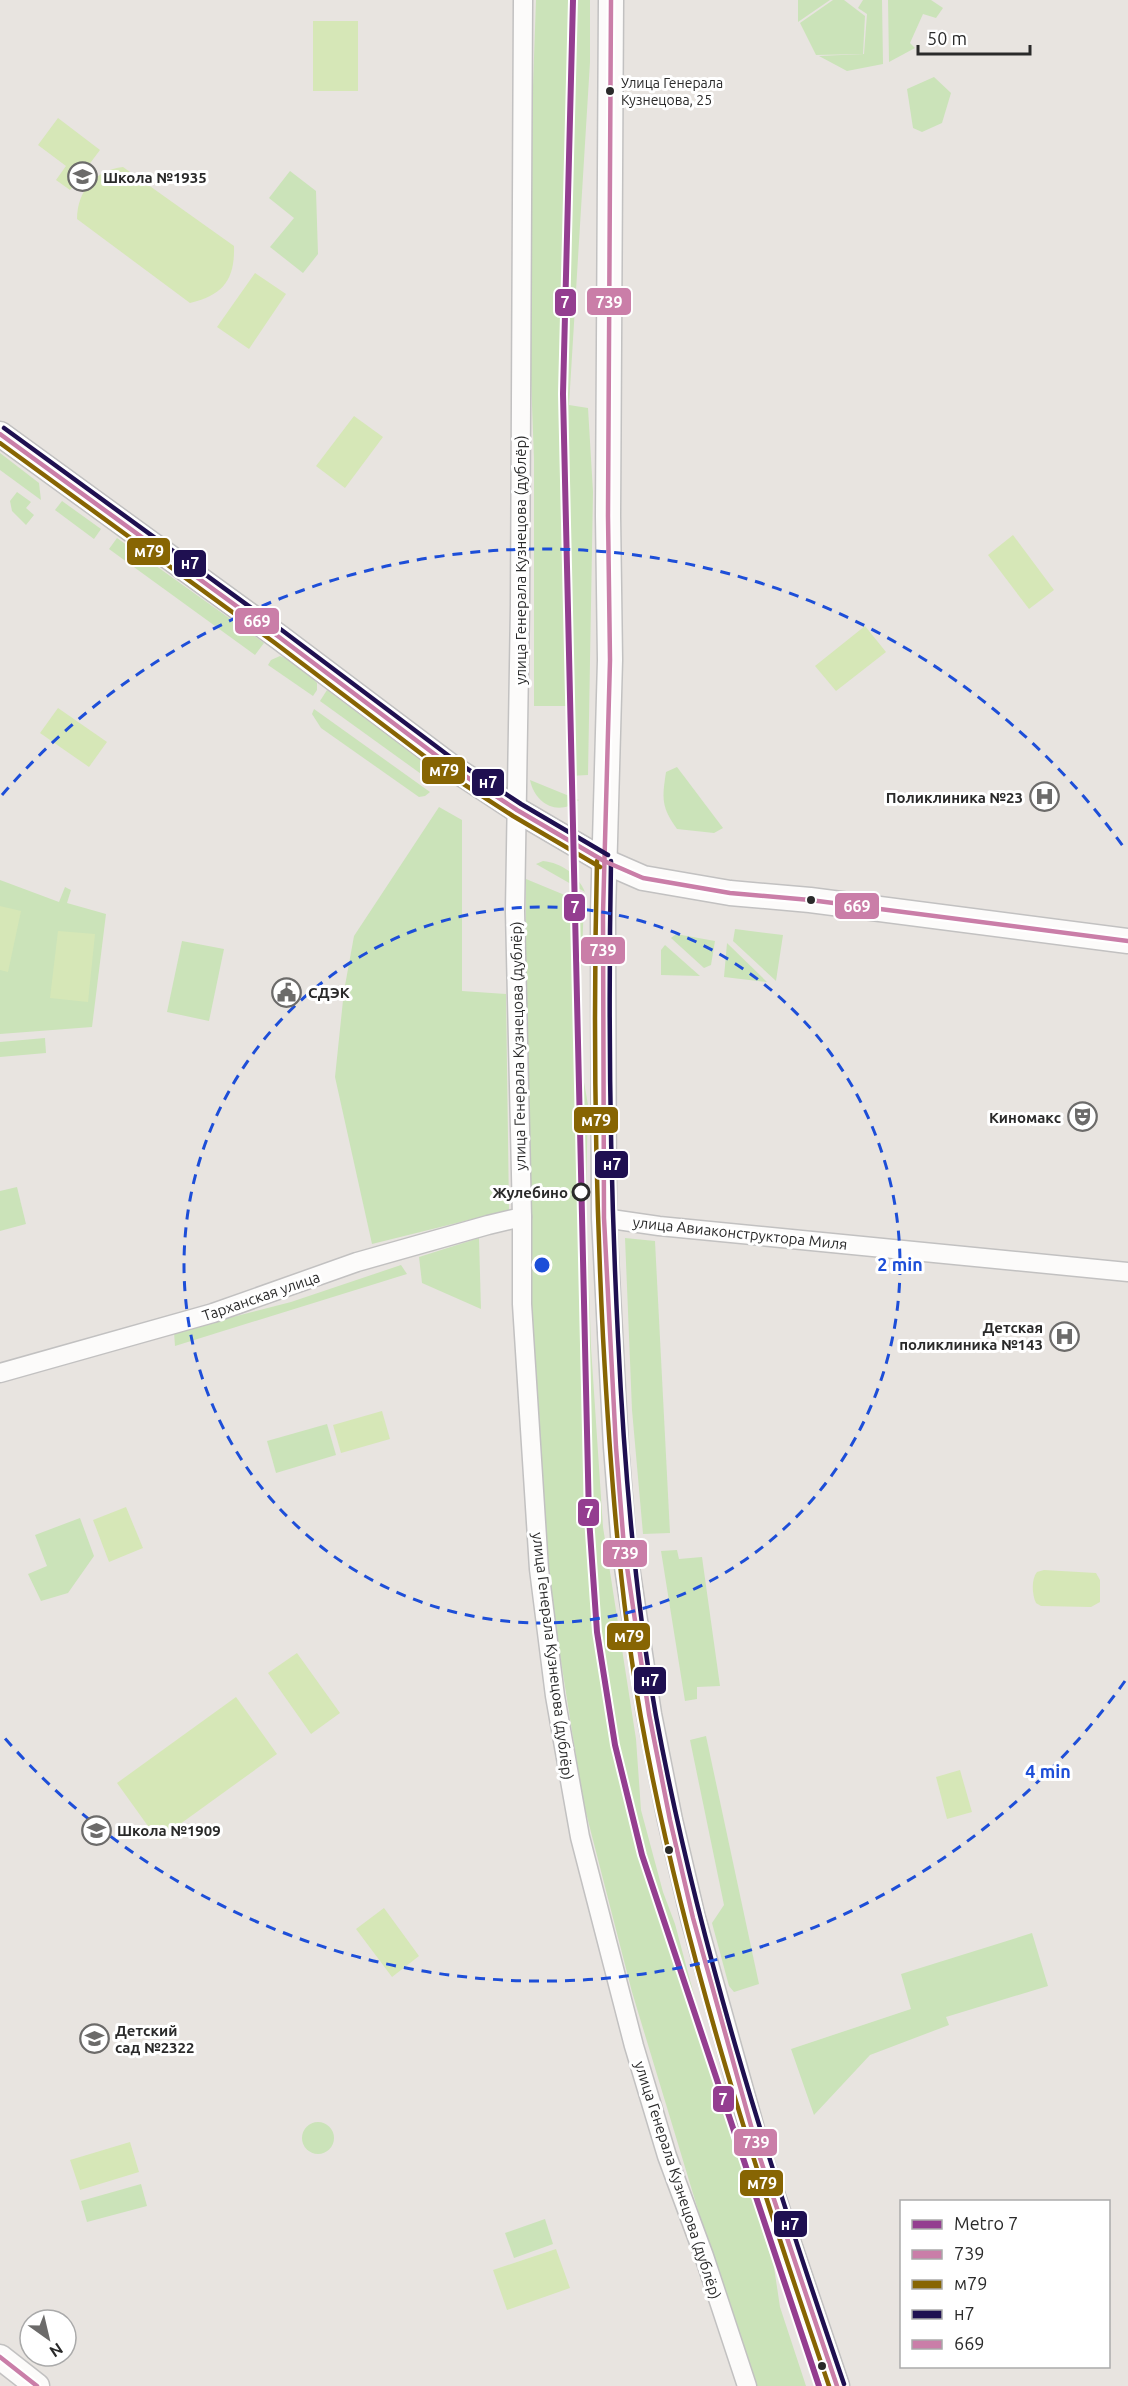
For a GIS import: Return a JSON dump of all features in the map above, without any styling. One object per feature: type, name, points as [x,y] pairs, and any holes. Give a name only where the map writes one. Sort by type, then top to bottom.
[{"type":"main road","points":[[611,0],[608,504],[610,660],[604,861],[604,1218],[615,1436],[624,1546],[649,1714],[668,1809],[705,1963],[760,2158],[837,2386]]},
{"type":"main road","points":[[0,434],[260,623],[453,768],[516,810],[604,861],[643,878],[730,894],[810,900],[1128,941]]},
{"type":"main road","points":[[0,2357],[37,2386]]},
{"type":"street","name":"улица Генерала Кузнецова (дублёр)","points":[[523,0],[520,605],[515,923],[524,1345],[539,1569],[555,1696],[572,1801],[634,2046],[667,2156],[704,2256],[747,2386]]},
{"type":"street","name":"Тарханская улица","points":[[0,1372],[213,1313],[357,1262],[522,1217]]},
{"type":"street","name":"улица Авиаконструктора Миля","points":[[604,1218],[670,1227],[1128,1272]]},
{"type":"green space","points":[[536,0],[590,0],[590,62],[569,405],[588,408],[593,492],[588,775],[569,776],[569,706],[534,706],[534,459],[529,325],[529,200]]},
{"type":"green space","points":[[798,0],[830,0],[798,22]]},
{"type":"green space","points":[[833,0],[844,0],[865,16],[863,54],[816,55],[800,23]]},
{"type":"green space","points":[[863,0],[882,0],[883,64],[847,71],[819,56],[864,54],[867,14],[858,8]]},
{"type":"green space","points":[[888,0],[931,0],[943,8],[936,18],[923,14],[910,43],[915,48],[889,62]]},
{"type":"green space","points":[[313,21],[358,21],[358,91],[313,91]]},
{"type":"green space","points":[[934,77],[951,93],[942,123],[922,132],[913,128],[907,89]]},
{"type":"green space","points":[[58,118],[100,150],[70,190],[56,180],[66,166],[38,145]]},
{"type":"green space","points":[[123,167],[234,246],[234,258],[229,277],[225,284],[211,296],[190,303],[77,219],[80,199],[96,177],[104,172]]},
{"type":"green space","points":[[290,171],[316,191],[318,254],[303,273],[270,247],[294,218],[269,198]]},
{"type":"green space","points":[[255,273],[286,294],[249,349],[217,327]]},
{"type":"green space","points":[[354,416],[383,437],[345,488],[316,466]]},
{"type":"green space","points":[[0,453],[39,483],[41,500],[0,470]]},
{"type":"green space","points":[[17,492],[31,502],[26,508],[34,515],[26,525],[12,511],[10,501]]},
{"type":"green space","points":[[62,501],[101,529],[94,539],[55,510]]},
{"type":"green space","points":[[1013,535],[1054,590],[1029,609],[988,555]]},
{"type":"green space","points":[[117,538],[264,643],[255,655],[109,549]]},
{"type":"green space","points":[[865,626],[886,652],[836,691],[815,666]]},
{"type":"green space","points":[[280,656],[300,667],[317,683],[317,690],[313,696],[268,665],[271,660]]},
{"type":"green space","points":[[327,690],[442,775],[435,784],[320,701]]},
{"type":"green space","points":[[58,708],[107,742],[89,767],[40,733]]},
{"type":"green space","points":[[314,709],[430,792],[419,797],[321,728],[312,714]]},
{"type":"green space","points":[[677,767],[723,828],[714,833],[677,829],[665,808],[664,796],[666,772]]},
{"type":"green space","points":[[530,780],[579,800],[563,807],[548,805],[537,796]]},
{"type":"green space","points":[[439,807],[462,820],[462,991],[506,994],[509,1210],[372,1244],[335,1077],[344,991],[354,936]]},
{"type":"green space","points":[[543,861],[568,870],[585,892],[536,864]]},
{"type":"green space","points":[[526,879],[584,903],[581,976],[582,1071],[588,1105],[586,1193],[591,1347],[603,1527],[636,1739],[641,1810],[663,1892],[675,1924],[711,2059],[761,2212],[760,2224],[774,2267],[780,2307],[806,2386],[755,2386],[705,2233],[632,1992],[583,1801],[552,1604],[534,1392],[525,1063]]},
{"type":"green space","points":[[0,880],[59,902],[65,887],[71,890],[67,903],[106,914],[92,1027],[0,1034]]},
{"type":"green space","points":[[0,906],[21,911],[8,972],[0,970]]},
{"type":"green space","points":[[735,929],[783,935],[776,981],[733,941]]},
{"type":"green space","points":[[58,931],[95,934],[88,1002],[50,998]]},
{"type":"green space","points":[[676,934],[715,941],[711,965],[704,968],[671,938]]},
{"type":"green space","points":[[182,941],[224,949],[209,1021],[167,1012]]},
{"type":"green space","points":[[727,943],[767,982],[724,977]]},
{"type":"green space","points":[[665,945],[700,976],[661,975],[661,950]]},
{"type":"green space","points":[[45,1038],[46,1053],[0,1057],[0,1042]]},
{"type":"green space","points":[[17,1187],[26,1224],[0,1231],[0,1191]]},
{"type":"green space","points":[[479,1238],[481,1309],[422,1283],[419,1257]]},
{"type":"green space","points":[[625,1238],[655,1241],[670,1533],[643,1534],[632,1410]]},
{"type":"green space","points":[[401,1265],[407,1274],[175,1346],[174,1332],[291,1302]]},
{"type":"green space","points":[[382,1411],[390,1439],[341,1453],[333,1425]]},
{"type":"green space","points":[[327,1424],[336,1455],[276,1473],[267,1441]]},
{"type":"green space","points":[[126,1507],[143,1548],[109,1562],[93,1520]]},
{"type":"green space","points":[[80,1518],[94,1556],[68,1593],[41,1601],[28,1574],[47,1566],[35,1535]]},
{"type":"green space","points":[[677,1550],[679,1559],[702,1557],[720,1686],[697,1687],[697,1699],[685,1701],[661,1551]]},
{"type":"green space","points":[[1044,1570],[1096,1573],[1100,1580],[1100,1602],[1091,1607],[1041,1606],[1036,1603],[1033,1583],[1037,1572]]},
{"type":"green space","points":[[297,1653],[340,1713],[311,1734],[268,1673]]},
{"type":"green space","points":[[236,1697],[277,1754],[158,1840],[117,1783]]},
{"type":"green space","points":[[706,1736],[759,1984],[734,1992],[729,1986],[712,1923],[724,1905],[690,1740]]},
{"type":"green space","points":[[960,1770],[972,1812],[947,1819],[936,1777]]},
{"type":"green space","points":[[384,1908],[419,1956],[392,1977],[356,1929]]},
{"type":"green space","points":[[1032,1933],[1048,1986],[946,2017],[949,2025],[870,2055],[814,2115],[791,2049],[911,2009],[901,1974]]},
{"type":"green space","points":[[318,2122],[329,2127],[334,2138],[329,2149],[318,2154],[307,2149],[302,2138],[307,2127]]},
{"type":"green space","points":[[130,2142],[139,2172],[80,2190],[70,2160]]},
{"type":"green space","points":[[141,2184],[147,2206],[87,2222],[81,2201]]},
{"type":"green space","points":[[545,2219],[553,2244],[514,2258],[505,2233]]},
{"type":"green space","points":[[556,2249],[570,2288],[507,2310],[493,2270]]},
{"type":"metro line","name":"7","points":[[573,0],[563,394],[589,1518],[597,1632],[615,1745],[642,1855],[819,2386]]},
{"type":"transit line","name":"739","points":[[611,0],[608,516],[610,660],[603,914],[604,1218],[616,1447],[624,1547],[649,1714],[670,1820],[693,1918],[760,2158],[837,2386]]},
{"type":"transit line","name":"н7","points":[[4,428],[283,631],[457,762],[521,804],[608,855]]},
{"type":"transit line","name":"669","points":[[0,434],[279,637],[453,768],[517,810],[604,861],[643,878],[730,893],[810,900],[1128,941]]},
{"type":"transit line","name":"м79","points":[[0,443],[275,643],[448,774],[513,816],[600,867]]},
{"type":"transit line","name":"м79","points":[[597,861],[595,1040],[600,1277],[612,1480],[633,1671],[658,1803],[699,1972],[747,2139],[829,2386]]},
{"type":"transit line","name":"н7","points":[[611,861],[610,1099],[618,1337],[631,1527],[648,1669],[673,1801],[714,1970],[763,2137],[844,2384]]},
{"type":"transit line","name":"669","points":[[0,2357],[37,2386]]},
{"type":"place","name":"Улица Генерала Кузнецова, 25","points":[[610,91]]},
{"type":"place","name":"Школа №1935","points":[[82,177]]},
{"type":"place","name":"Поликлиника №23","points":[[1044,797]]},
{"type":"place","name":"СДЭК","points":[[287,992]]},
{"type":"place","name":"Киномакс","points":[[1082,1117]]},
{"type":"place","name":"Жулебино","points":[[581,1192]]},
{"type":"place","name":"Детская поликлиника №143","points":[[1064,1336]]},
{"type":"place","name":"Школа №1909","points":[[96,1830]]},
{"type":"place","name":"Детский сад №2322","points":[[94,2039]]}]
